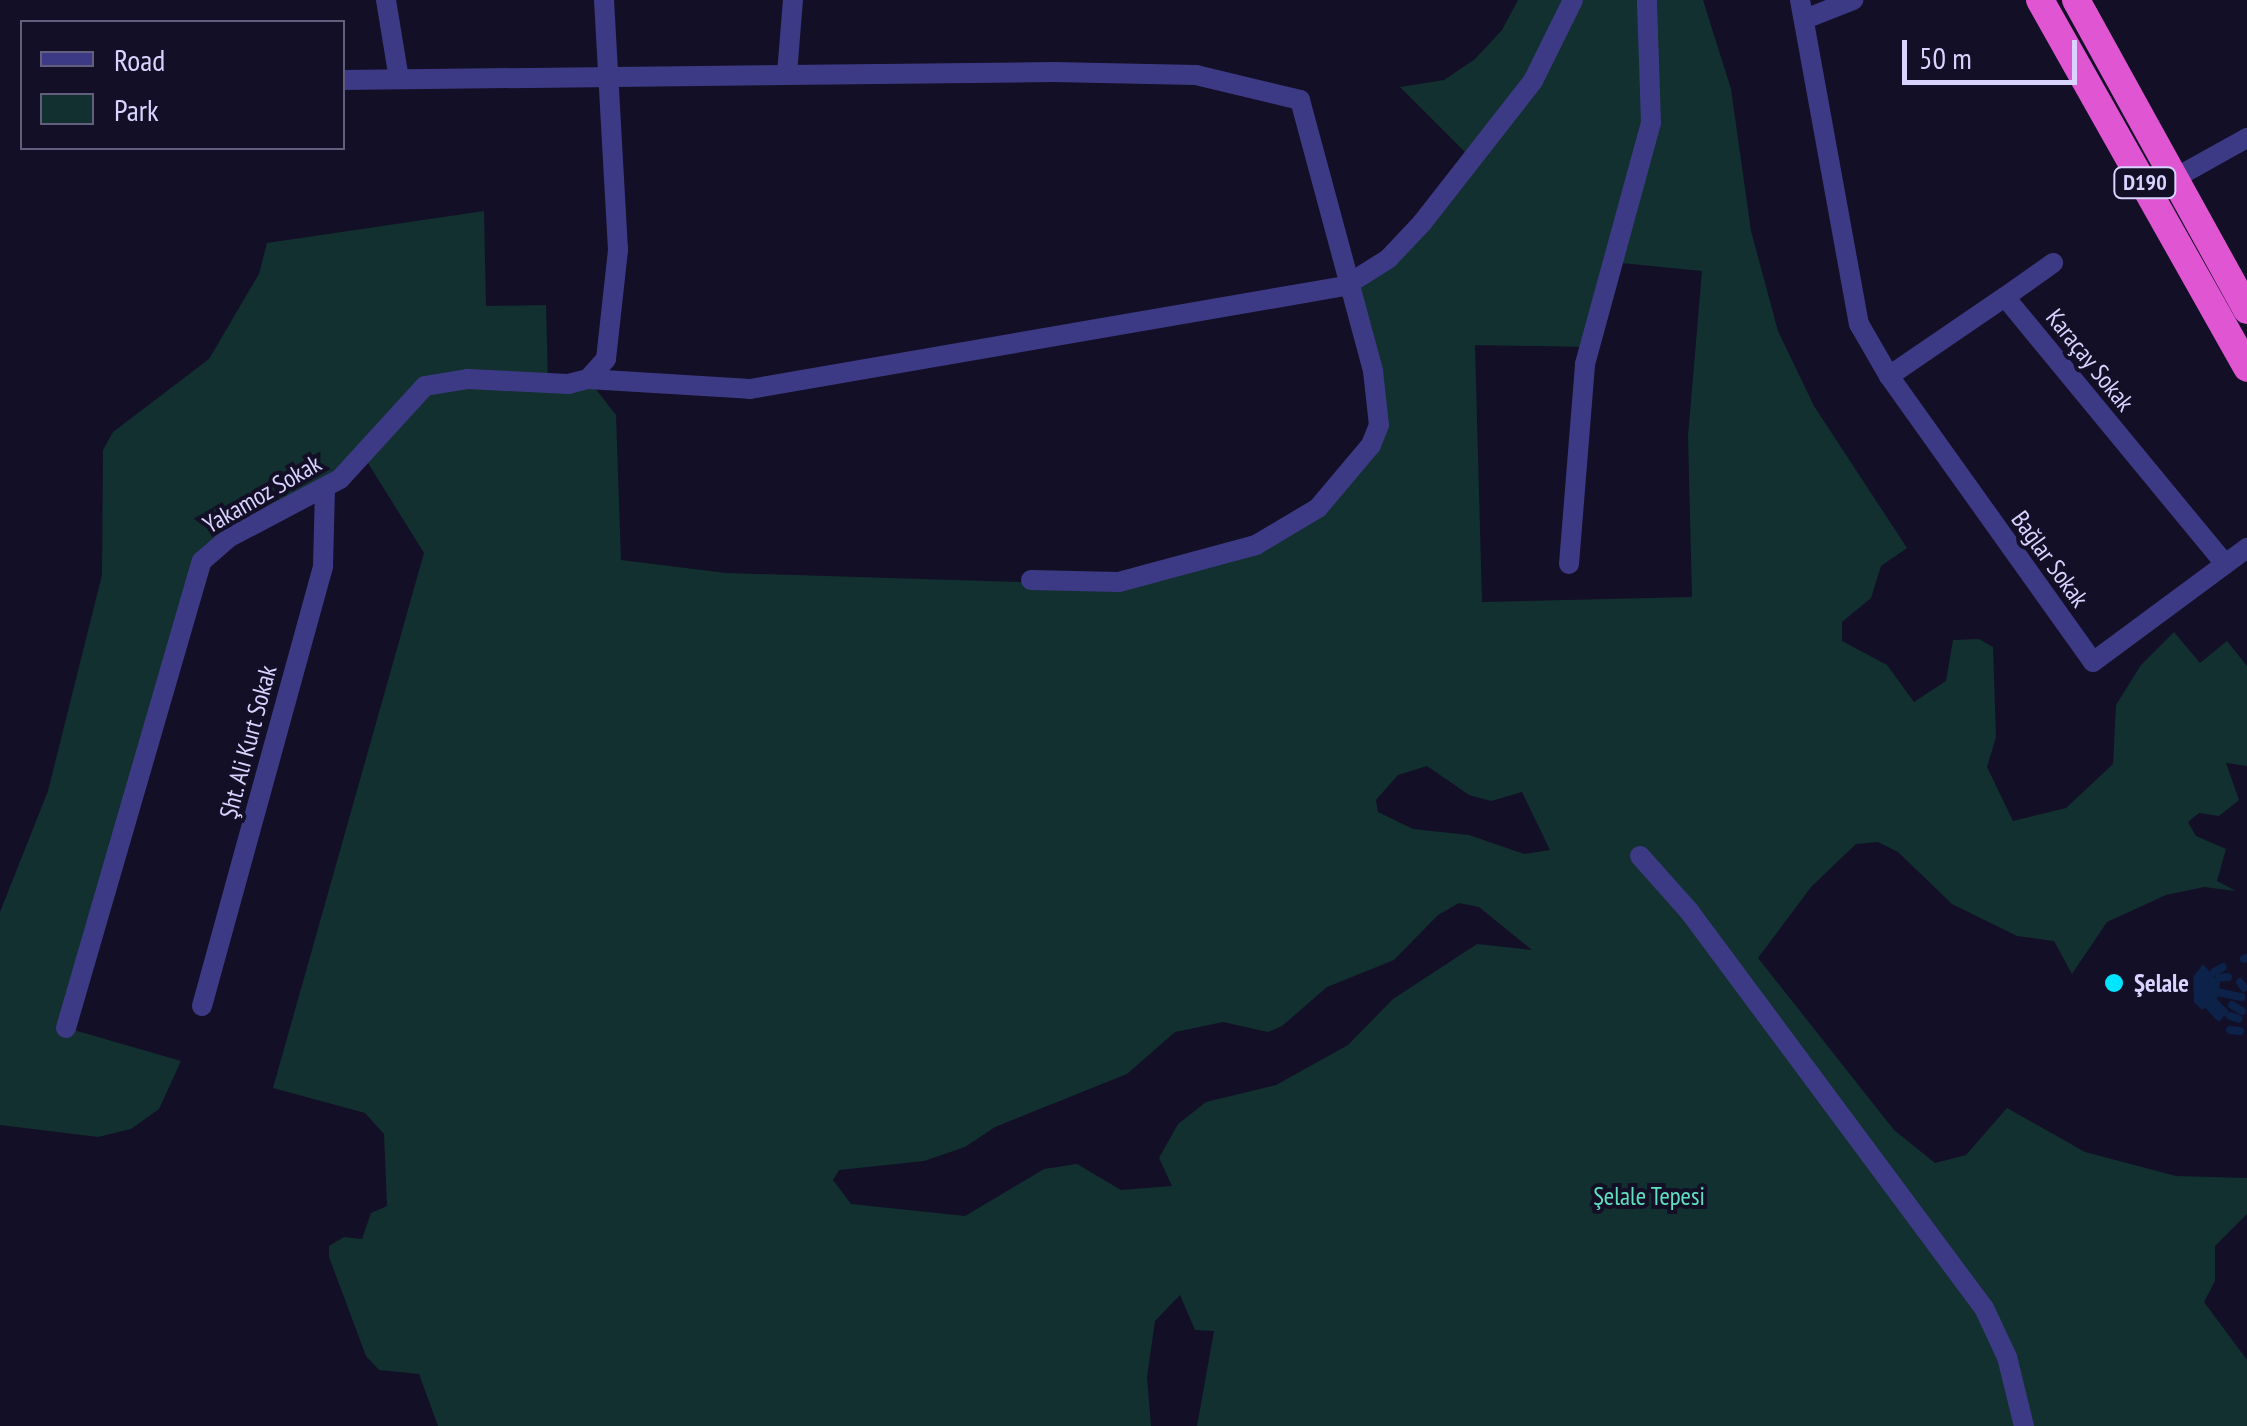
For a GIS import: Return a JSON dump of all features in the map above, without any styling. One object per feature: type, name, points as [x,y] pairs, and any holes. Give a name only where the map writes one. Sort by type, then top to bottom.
[{"type":"highway","name":"D190","points":[[2040,0],[2247,368]]},
{"type":"highway","name":"D190","points":[[2076,0],[2247,310]]},
{"type":"street","points":[[386,0],[399,79]]},
{"type":"street","points":[[588,379],[606,359],[618,250],[604,0]]},
{"type":"street","points":[[787,74],[793,0]]},
{"type":"street","points":[[1346,286],[1376,268],[1422,223],[1533,82],[1573,0]]},
{"type":"street","points":[[1569,564],[1585,364],[1651,124],[1647,0]]},
{"type":"street","points":[[1802,9],[1852,0]]},
{"type":"street","name":"Bağlar Sokak","points":[[1802,9],[1859,324],[1888,376],[2093,662],[2247,548]]},
{"type":"street","points":[[345,80],[787,74],[1196,75],[1292,96],[1309,122],[1346,286],[1373,371],[1379,425],[1350,475],[1318,508],[1256,544],[1169,572],[1119,582],[1030,580]]},
{"type":"street","points":[[2174,178],[2247,138]]},
{"type":"street","points":[[1888,376],[2053,263]]},
{"type":"street","name":"Yakamoz Sokak","points":[[66,1028],[194,579],[223,542],[325,489],[425,386],[468,379],[542,385],[588,379],[750,389],[1346,286]]},
{"type":"street","name":"Karaçay Sokak","points":[[2005,296],[2225,564]]},
{"type":"street","name":"Şht. Ali Kurt Sokak","points":[[202,1006],[322,566],[325,489]]},
{"type":"street","points":[[1640,856],[1688,910],[1984,1308],[2007,1357],[2024,1426]]},
{"type":"green space","name":"Şelale Tepesi","points":[[1518,0],[1703,0],[1731,89],[1751,231],[1778,331],[1814,406],[1907,548],[1881,566],[1871,598],[1842,622],[1842,641],[1887,665],[1914,702],[1946,681],[1953,640],[1979,639],[1993,647],[1996,737],[1987,767],[2013,821],[2066,808],[2113,764],[2116,705],[2141,665],[2174,632],[2200,663],[2227,641],[2247,666],[2247,766],[2226,763],[2239,800],[2219,816],[2199,813],[2188,822],[2196,836],[2226,849],[2217,881],[2236,891],[2204,887],[2166,895],[2107,922],[2072,974],[2054,941],[2017,936],[1952,904],[1898,852],[1878,842],[1856,844],[1811,887],[1758,958],[1894,1130],[1935,1163],[1966,1155],[2007,1108],[2085,1152],[2176,1176],[2247,1178],[2247,1214],[2215,1246],[2215,1281],[2204,1302],[2247,1360],[2247,1426],[1197,1426],[1214,1331],[1195,1330],[1180,1295],[1155,1321],[1147,1377],[1151,1426],[438,1426],[419,1374],[379,1370],[366,1356],[329,1257],[329,1246],[344,1237],[362,1239],[371,1213],[387,1206],[384,1134],[365,1113],[273,1088],[424,553],[363,455],[213,549],[67,1028],[181,1061],[159,1109],[131,1129],[98,1137],[0,1125],[0,912],[48,791],[102,575],[103,450],[113,432],[209,359],[259,274],[267,243],[484,211],[486,306],[546,305],[548,384],[588,379],[616,415],[621,560],[726,573],[1082,584],[1287,530],[1379,425],[1345,286],[1365,277],[1472,159],[1400,87],[1444,80],[1475,59],[1502,30]],"holes":[[[1611,262],[1702,271],[1688,436],[1692,597],[1482,602],[1475,345],[1589,347]],[[1427,766],[1469,795],[1491,801],[1522,792],[1550,850],[1524,854],[1469,835],[1413,829],[1378,812],[1376,800],[1398,775]],[[1459,903],[1479,907],[1532,950],[1477,944],[1393,999],[1348,1045],[1276,1085],[1206,1102],[1178,1124],[1159,1158],[1172,1186],[1121,1190],[1077,1164],[1044,1169],[965,1216],[851,1204],[833,1180],[839,1170],[924,1161],[965,1147],[995,1127],[1127,1074],[1175,1032],[1223,1022],[1268,1032],[1282,1026],[1327,987],[1394,960],[1438,915]]]},
{"type":"water","points":[[2203,964],[2220,983],[2217,1001],[2202,1010],[2194,1002],[2193,977]]},
{"type":"waterway","points":[[2214,972],[2223,967]]},
{"type":"waterway","points":[[2219,978],[2228,977]]},
{"type":"waterway","points":[[2240,982],[2244,988]]},
{"type":"waterway","points":[[2217,992],[2241,997]]},
{"type":"waterway","points":[[2215,1003],[2224,1012]]},
{"type":"waterway","points":[[2232,1005],[2242,1011]]},
{"type":"waterway","points":[[2210,1007],[2219,1017]]},
{"type":"waterway","points":[[2230,1016],[2239,1019]]},
{"type":"waterway","points":[[2230,1030],[2240,1031]]},
{"type":"place","name":"Şelale","points":[[2114,983]]}]
